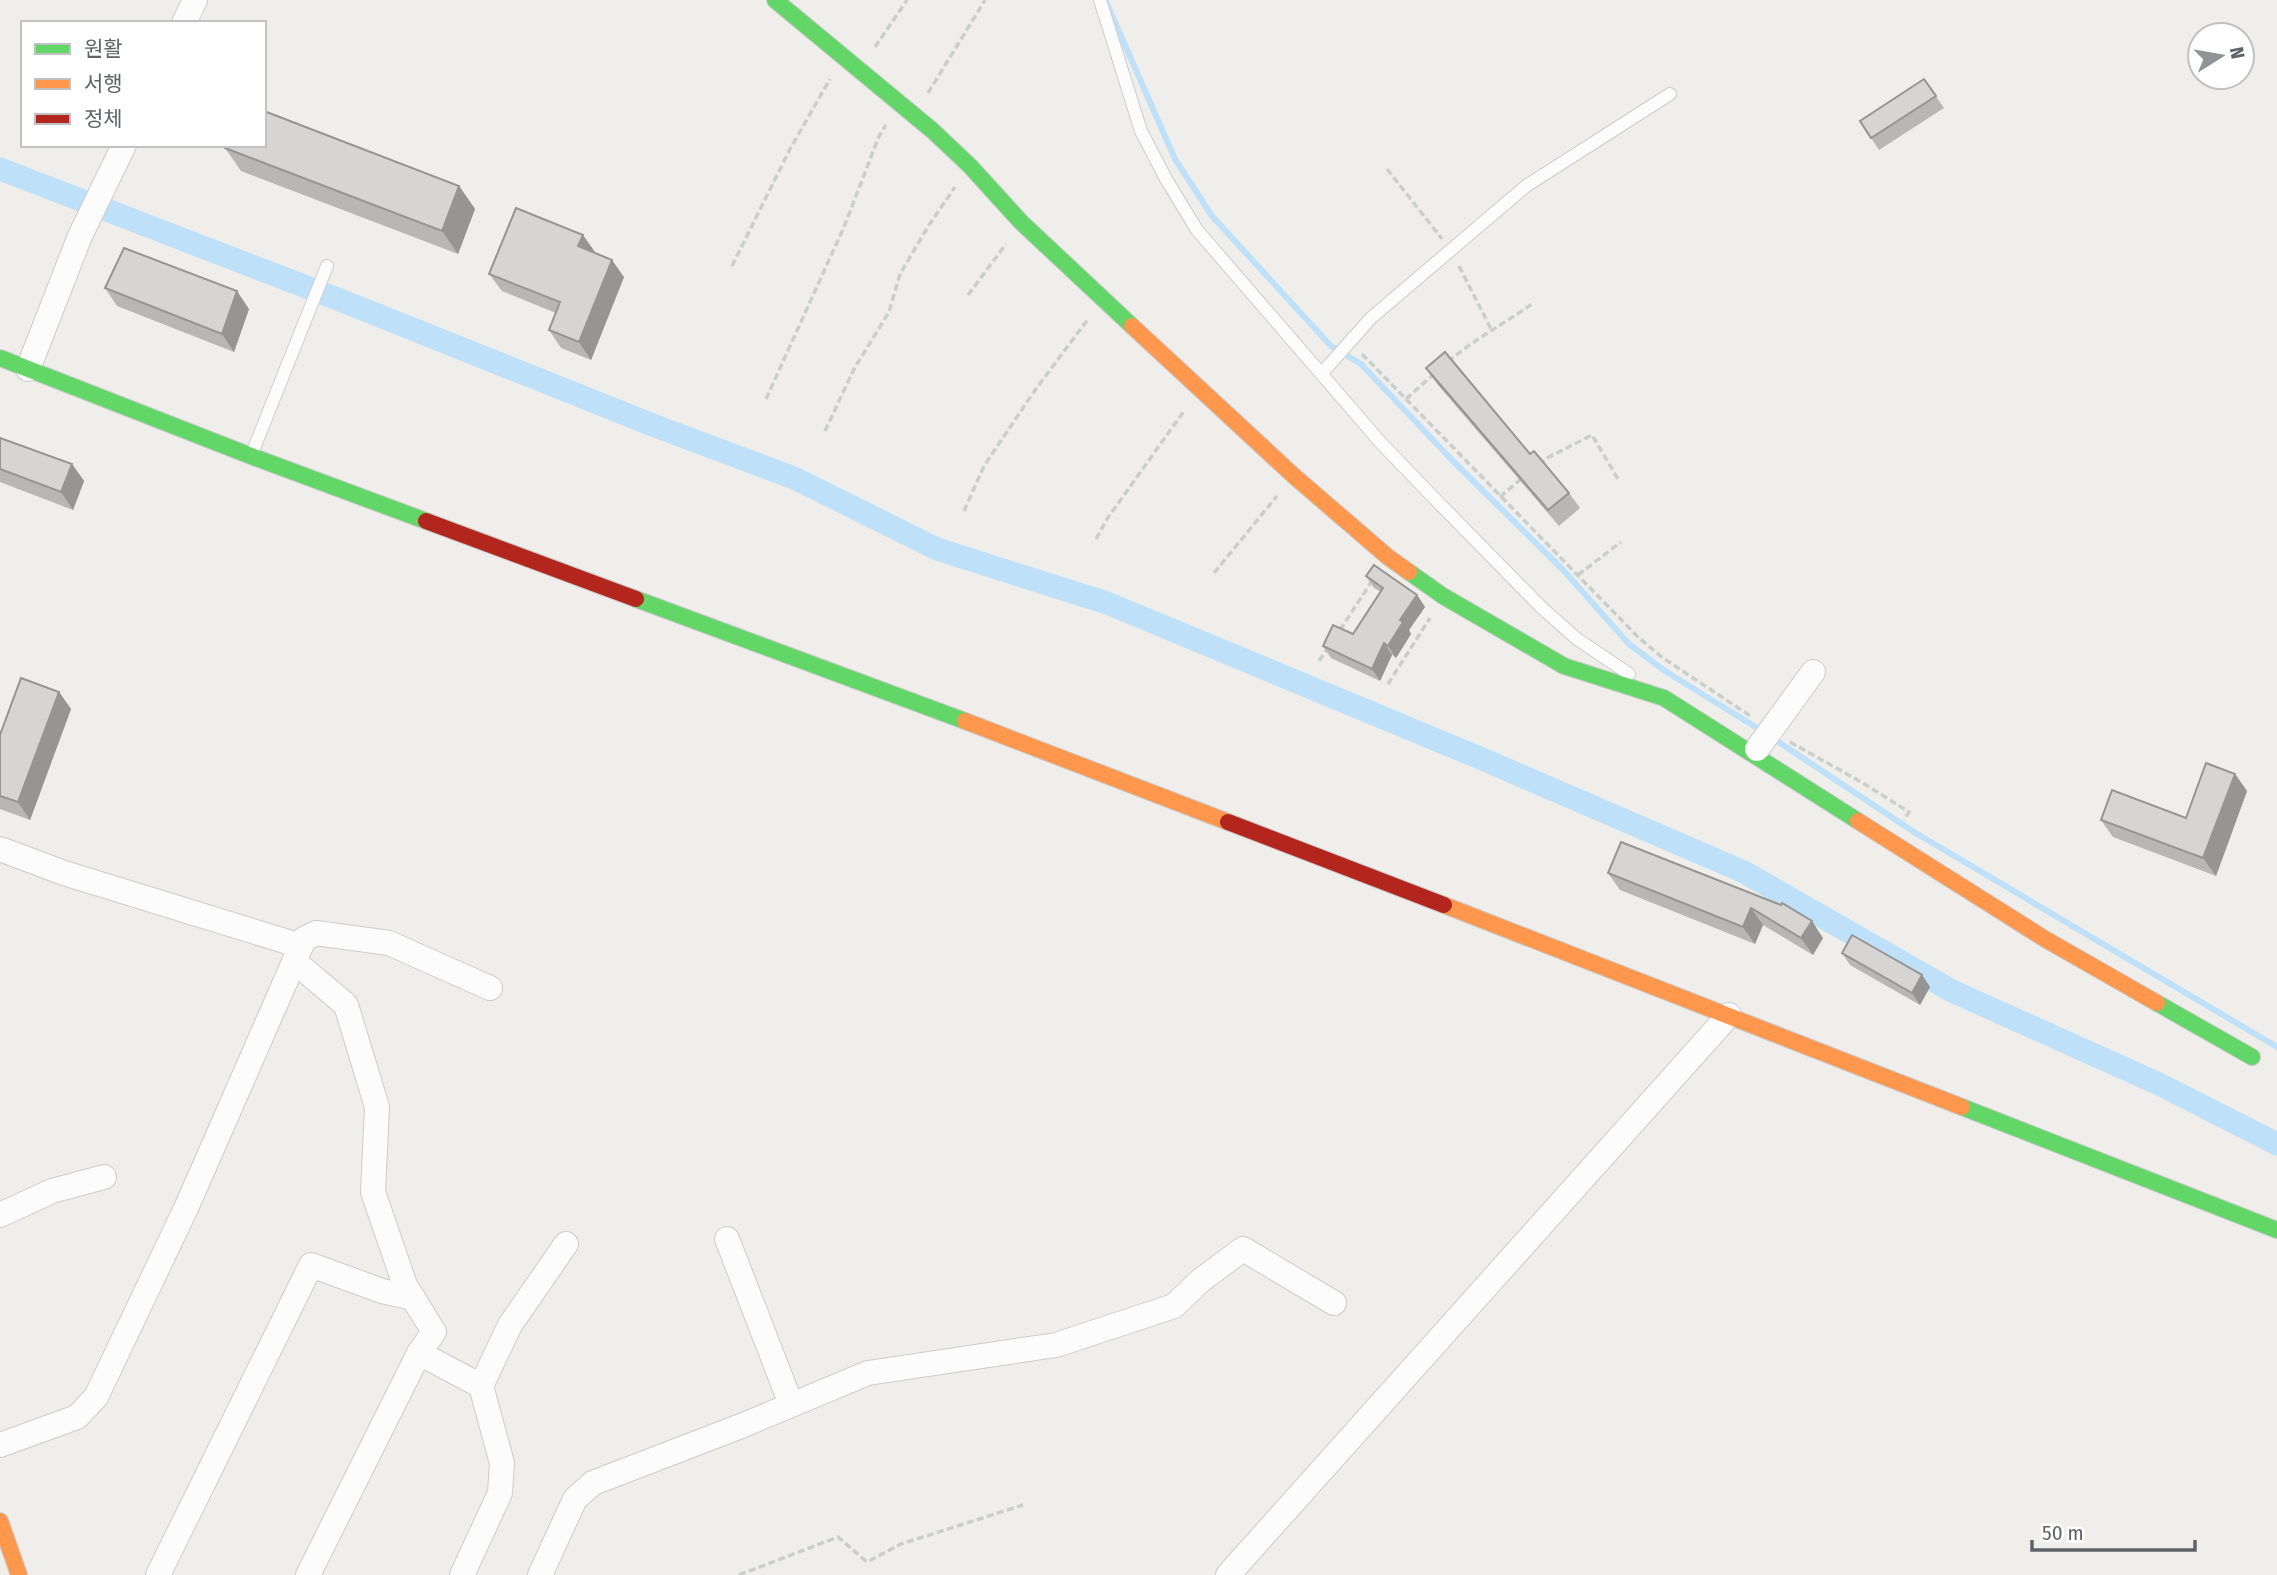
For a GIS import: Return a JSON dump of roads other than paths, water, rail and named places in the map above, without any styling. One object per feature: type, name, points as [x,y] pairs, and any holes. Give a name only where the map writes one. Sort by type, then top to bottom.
[{"type":"main road","points":[[775,0],[914,115],[970,166],[1021,222],[1199,389],[1388,557],[1443,596],[1571,652],[1664,698],[1755,752],[2045,939],[2252,1056]]},
{"type":"main road","points":[[0,358],[251,456],[929,707],[1729,1015],[2277,1230]]},
{"type":"main road","points":[[0,1521],[19,1575]]},
{"type":"street","points":[[185,21],[195,0]]},
{"type":"street","points":[[28,369],[80,236],[123,147]]},
{"type":"street","points":[[1755,752],[1812,672]]},
{"type":"street","points":[[0,849],[297,954],[346,1005],[377,1107],[373,1192],[405,1285],[434,1332],[419,1353],[308,1575]]},
{"type":"street","points":[[0,1445],[77,1417],[96,1396],[187,1206],[303,939],[316,933],[389,943],[490,988]]},
{"type":"street","points":[[1228,1575],[1729,1015]]},
{"type":"street","points":[[0,1215],[52,1191],[104,1177]]},
{"type":"street","points":[[727,1239],[791,1404]]},
{"type":"street","points":[[462,1575],[500,1493],[502,1463],[481,1386],[509,1325],[566,1244]]},
{"type":"street","points":[[540,1575],[575,1499],[593,1483],[868,1373],[1056,1345],[1174,1306],[1200,1281],[1243,1250],[1334,1303]]},
{"type":"street","points":[[158,1575],[311,1265],[382,1291],[413,1298]]},
{"type":"street","points":[[419,1353],[481,1386]]},
{"type":"lane","points":[[1100,0],[1141,131],[1197,230],[1220,259],[1381,443],[1542,608],[1571,652],[1664,698]]},
{"type":"lane","points":[[1322,373],[1371,318],[1540,175],[1670,94]]},
{"type":"lane","points":[[251,456],[327,266]]},
{"type":"waterway","points":[[1106,2],[1175,159],[1212,216],[1331,346],[1361,364],[1451,459],[1565,572],[1629,644],[1665,671],[1762,731]]},
{"type":"waterway","points":[[0,169],[794,478],[937,549],[1107,603],[1480,758],[1744,872],[1952,991],[2159,1084],[2277,1144]]},
{"type":"waterway","points":[[1771,737],[1914,832],[2277,1047]]}]
